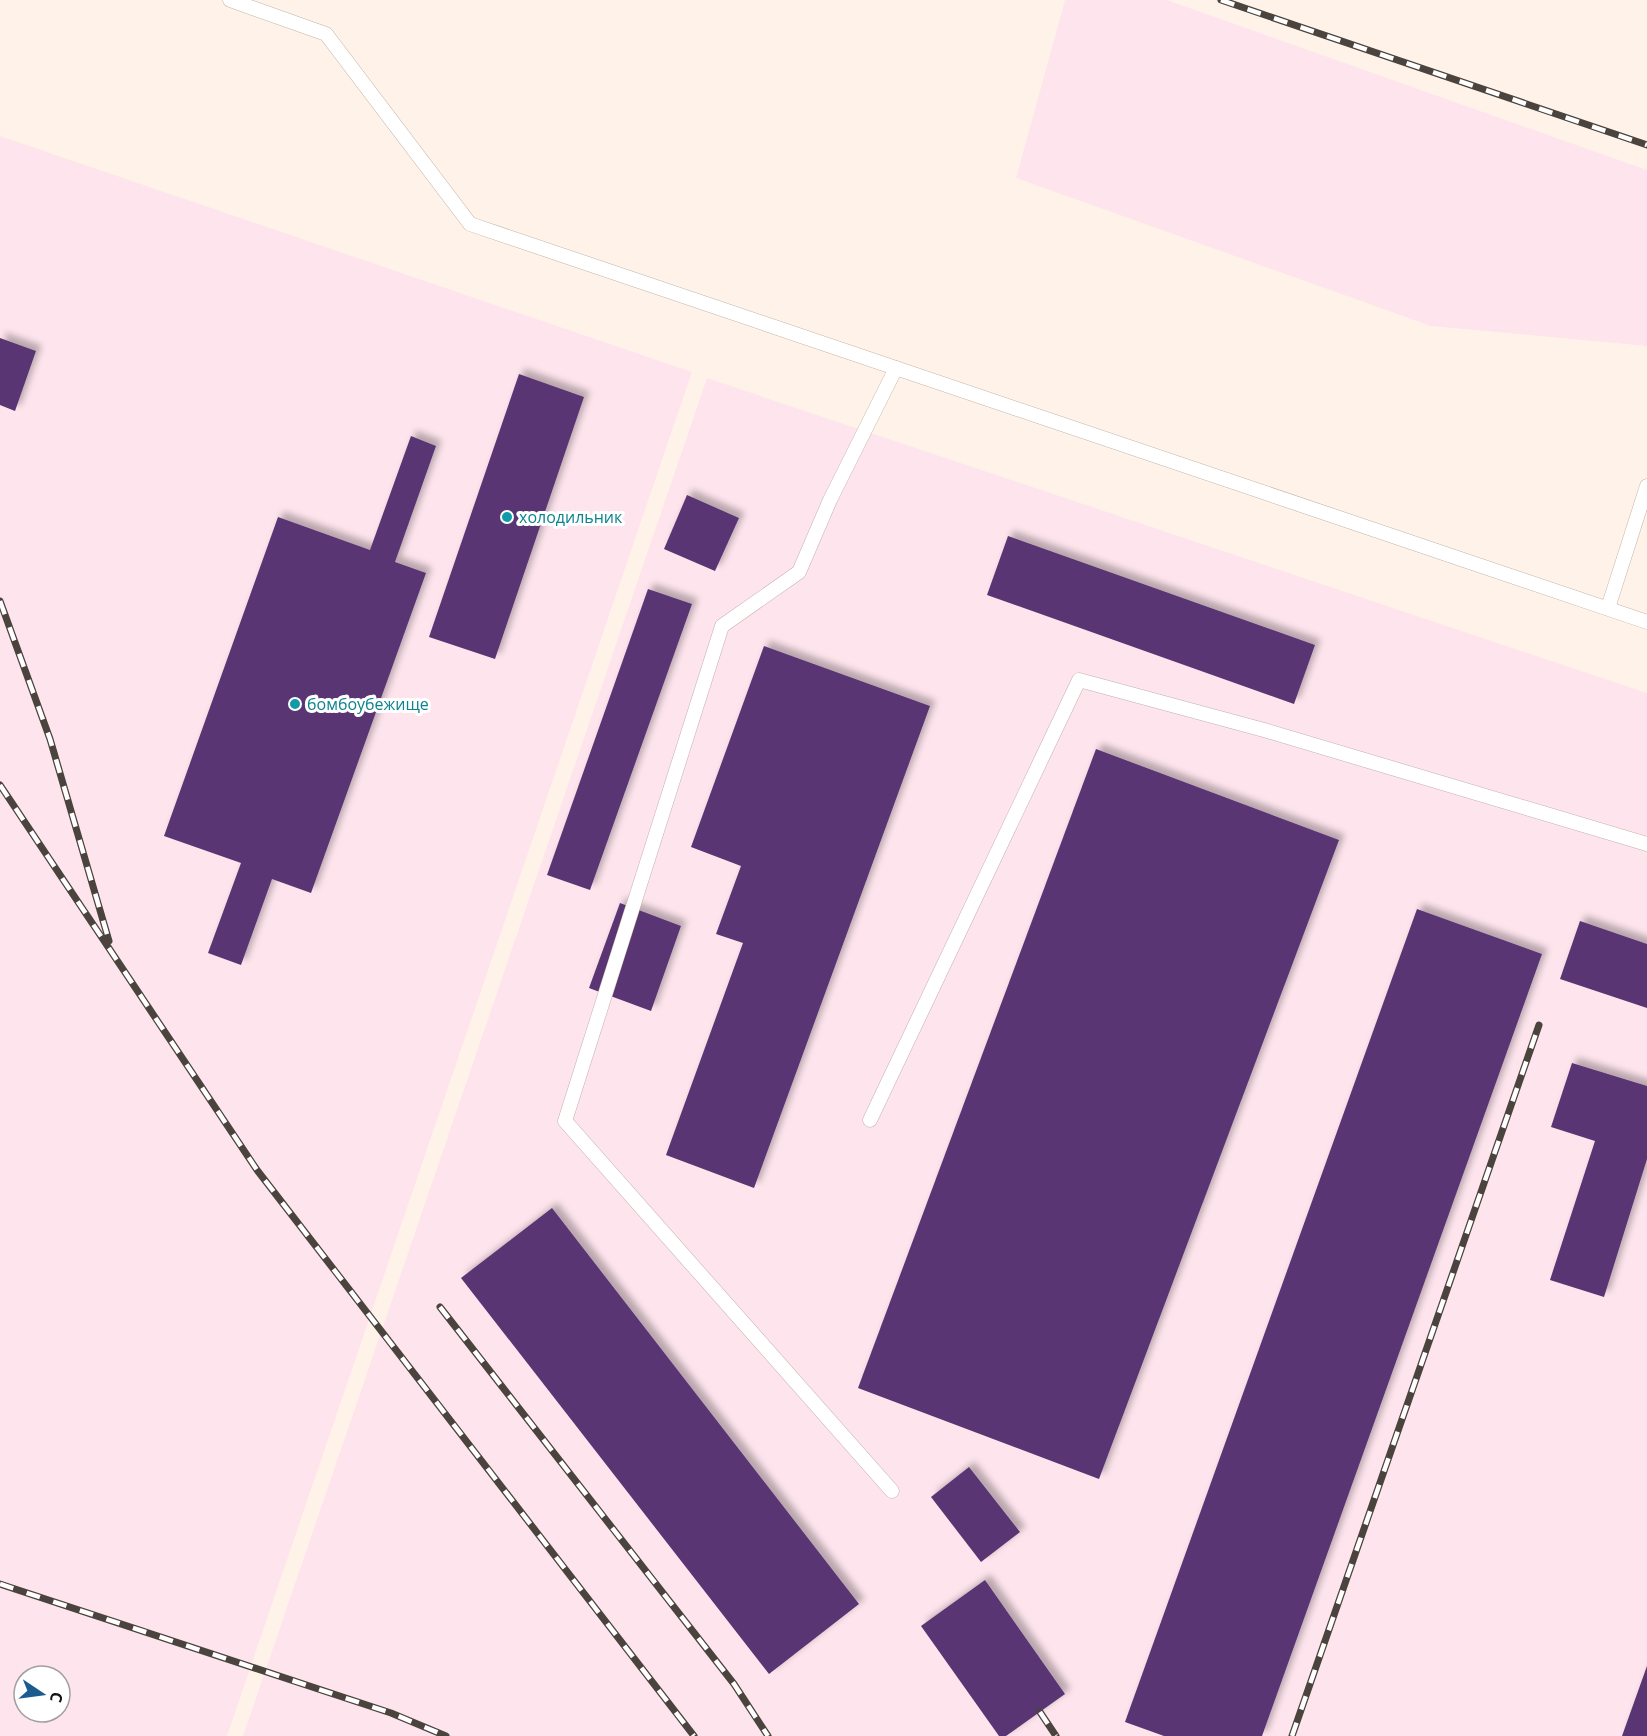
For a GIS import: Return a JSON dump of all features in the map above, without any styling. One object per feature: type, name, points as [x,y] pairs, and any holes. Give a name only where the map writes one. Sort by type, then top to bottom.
[{"type":"lane","points":[[230,0],[326,34],[470,224],[1647,622]]},
{"type":"lane","points":[[892,1491],[565,1121],[722,626],[799,572],[830,501],[896,368]]},
{"type":"lane","points":[[1608,608],[1647,486]]},
{"type":"lane","points":[[870,1120],[1079,680],[1264,730],[1647,844]]},
{"type":"shaded area","points":[[1065,0],[1167,0],[1647,170],[1647,346],[1431,326],[1016,178]]},
{"type":"shaded area","points":[[0,136],[692,372],[227,1736],[0,1736]]},
{"type":"shaded area","points":[[707,378],[1647,693],[1647,1736],[243,1736]]},
{"type":"building","points":[[0,338],[36,351],[15,411],[0,405]]},
{"type":"building","name":"холодильник","points":[[519,374],[584,397],[495,659],[429,637]]},
{"type":"building","name":"бомбоубежище","points":[[411,436],[436,446],[395,562],[426,573],[311,893],[272,879],[241,965],[208,953],[241,863],[164,836],[278,517],[370,550]]},
{"type":"building","points":[[687,495],[739,518],[715,571],[664,549]]},
{"type":"building","points":[[1008,536],[1315,645],[1294,704],[987,595]]},
{"type":"building","points":[[648,589],[692,604],[590,890],[547,875]]},
{"type":"building","points":[[764,646],[930,706],[754,1188],[666,1155],[743,943],[716,934],[741,866],[691,847]]},
{"type":"building","points":[[1096,749],[1339,840],[1099,1479],[858,1388]]},
{"type":"building","points":[[620,903],[681,926],[651,1011],[589,988]]},
{"type":"building","points":[[1417,909],[1542,954],[1262,1736],[1164,1736],[1125,1722]]},
{"type":"building","points":[[1580,921],[1647,944],[1647,1008],[1560,979]]},
{"type":"building","points":[[1572,1063],[1647,1086],[1647,1159],[1604,1297],[1550,1280],[1595,1141],[1551,1127]]},
{"type":"building","points":[[552,1208],[859,1604],[769,1674],[461,1278]]},
{"type":"building","points":[[969,1467],[1020,1532],[981,1562],[931,1497]]},
{"type":"building","points":[[985,1580],[1065,1694],[1006,1736],[999,1736],[921,1626]]},
{"type":"building","points":[[1647,1666],[1647,1736],[1622,1736]]},
{"type":"railway","points":[[1221,0],[1647,145]]},
{"type":"railway","points":[[0,601],[50,739],[109,941]]},
{"type":"railway","points":[[0,785],[257,1170],[694,1736]]},
{"type":"railway","points":[[1292,1736],[1539,1025]]},
{"type":"railway","points":[[440,1307],[734,1684],[768,1736]]},
{"type":"railway","points":[[0,1584],[391,1713],[446,1736]]},
{"type":"railway","points":[[1040,1712],[1056,1736]]},
{"type":"place","name":"холодильник","points":[[507,517]]},
{"type":"place","name":"бомбоубежище","points":[[295,704]]}]
